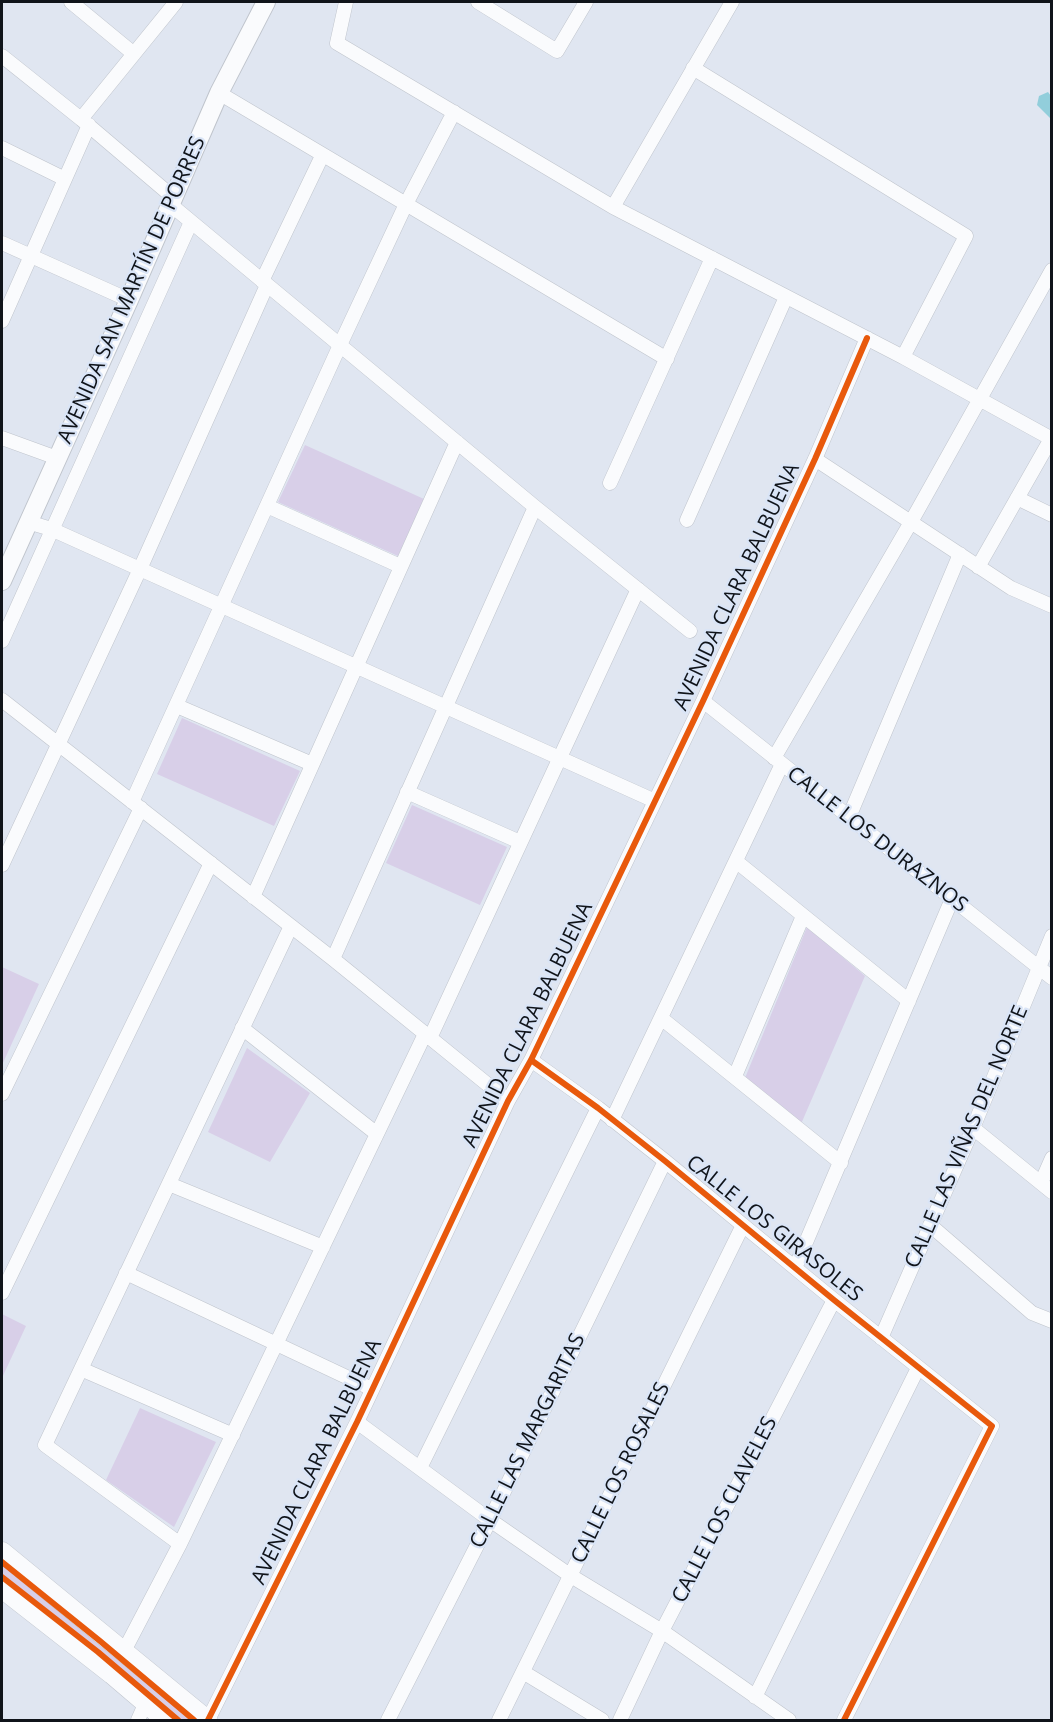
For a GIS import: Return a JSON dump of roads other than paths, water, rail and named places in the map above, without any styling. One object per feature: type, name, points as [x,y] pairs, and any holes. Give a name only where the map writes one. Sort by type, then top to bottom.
[{"type":"main road","points":[[2,1552],[208,1720]]},
{"type":"main road","points":[[2,1590],[142,1712],[166,1720]]},
{"type":"street","points":[[71,2],[134,54]]},
{"type":"street","points":[[2,321],[65,179],[85,122],[134,54],[176,2]]},
{"type":"street","name":"AVENIDA SAN MARTÍN DE PORRES","points":[[2,581],[129,300],[219,93],[266,2]]},
{"type":"street","points":[[346,2],[336,43],[613,207],[867,338],[1051,438],[978,567]]},
{"type":"street","points":[[478,2],[557,51],[586,2]]},
{"type":"street","points":[[613,207],[732,2]]},
{"type":"street","points":[[2,56],[85,122],[172,201],[191,222],[535,507],[690,631]]},
{"type":"street","points":[[693,68],[966,236],[903,357]]},
{"type":"street","points":[[219,93],[667,359]]},
{"type":"street","points":[[2,1094],[136,805],[177,706],[340,345],[406,204],[454,112]]},
{"type":"street","points":[[2,148],[65,179]]},
{"type":"street","points":[[2,865],[140,569],[264,283],[322,156]]},
{"type":"street","points":[[2,641],[191,222]]},
{"type":"street","points":[[2,243],[129,300]]},
{"type":"street","points":[[610,483],[712,258]]},
{"type":"street","points":[[612,1119],[736,862],[778,761],[1052,270]]},
{"type":"street","points":[[687,520],[786,297]]},
{"type":"street","name":"AVENIDA CLARA BALBUENA","points":[[208,1720],[357,1422],[508,1101],[531,1060],[703,701],[815,459],[867,338]]},
{"type":"street","points":[[2,438],[57,458]]},
{"type":"street","points":[[254,897],[355,665],[457,442]]},
{"type":"street","points":[[815,459],[1011,588],[1052,606]]},
{"type":"street","points":[[1017,498],[1052,515]]},
{"type":"street","points":[[267,506],[400,566]]},
{"type":"street","points":[[333,959],[535,507]]},
{"type":"street","points":[[28,522],[51,529],[655,801]]},
{"type":"street","points":[[849,817],[960,554]]},
{"type":"street","points":[[124,1651],[180,1544],[377,1134],[428,1036],[638,589]]},
{"type":"street","points":[[2,700],[333,959],[508,1101]]},
{"type":"street","name":"CALLE LOS DURAZNOS","points":[[703,701],[1052,978]]},
{"type":"street","points":[[177,706],[312,764]]},
{"type":"street","points":[[407,792],[520,842]]},
{"type":"street","points":[[736,862],[909,1001]]},
{"type":"street","points":[[2,1293],[211,863]]},
{"type":"street","points":[[795,1268],[952,899]]},
{"type":"street","points":[[735,1076],[803,916]]},
{"type":"street","points":[[180,1544],[45,1445],[291,926]]},
{"type":"street","name":"CALLE LAS VIÑAS DEL NORTE","points":[[881,1338],[973,1128],[1052,936]]},
{"type":"street","points":[[661,1018],[841,1163]]},
{"type":"street","points":[[242,1028],[377,1134]]},
{"type":"street","name":"CALLE LOS GIRASOLES","points":[[531,1060],[598,1108],[665,1161],[992,1426],[844,1720]]},
{"type":"street","points":[[420,1468],[598,1108]]},
{"type":"street","points":[[973,1128],[1046,1188],[1052,1158]]},
{"type":"street","name":"CALLE LAS MARGARITAS","points":[[388,1720],[490,1520],[665,1161]]},
{"type":"street","points":[[169,1184],[323,1247]]},
{"type":"street","name":"CALLE LOS ROSALES","points":[[499,1720],[743,1225]]},
{"type":"street","points":[[930,1225],[1032,1313],[1052,1321]]},
{"type":"street","points":[[126,1273],[372,1389]]},
{"type":"street","name":"CALLE LOS CLAVELES","points":[[620,1720],[662,1631],[834,1300]]},
{"type":"street","points":[[755,1697],[918,1368]]},
{"type":"street","points":[[81,1369],[233,1435]]},
{"type":"street","points":[[357,1422],[490,1520],[571,1576],[662,1631],[789,1720]]},
{"type":"street","points":[[523,1672],[602,1720]]},
{"type":"water","points":[[1048,92],[1051,96],[1051,119],[1037,105],[1039,96]]}]
